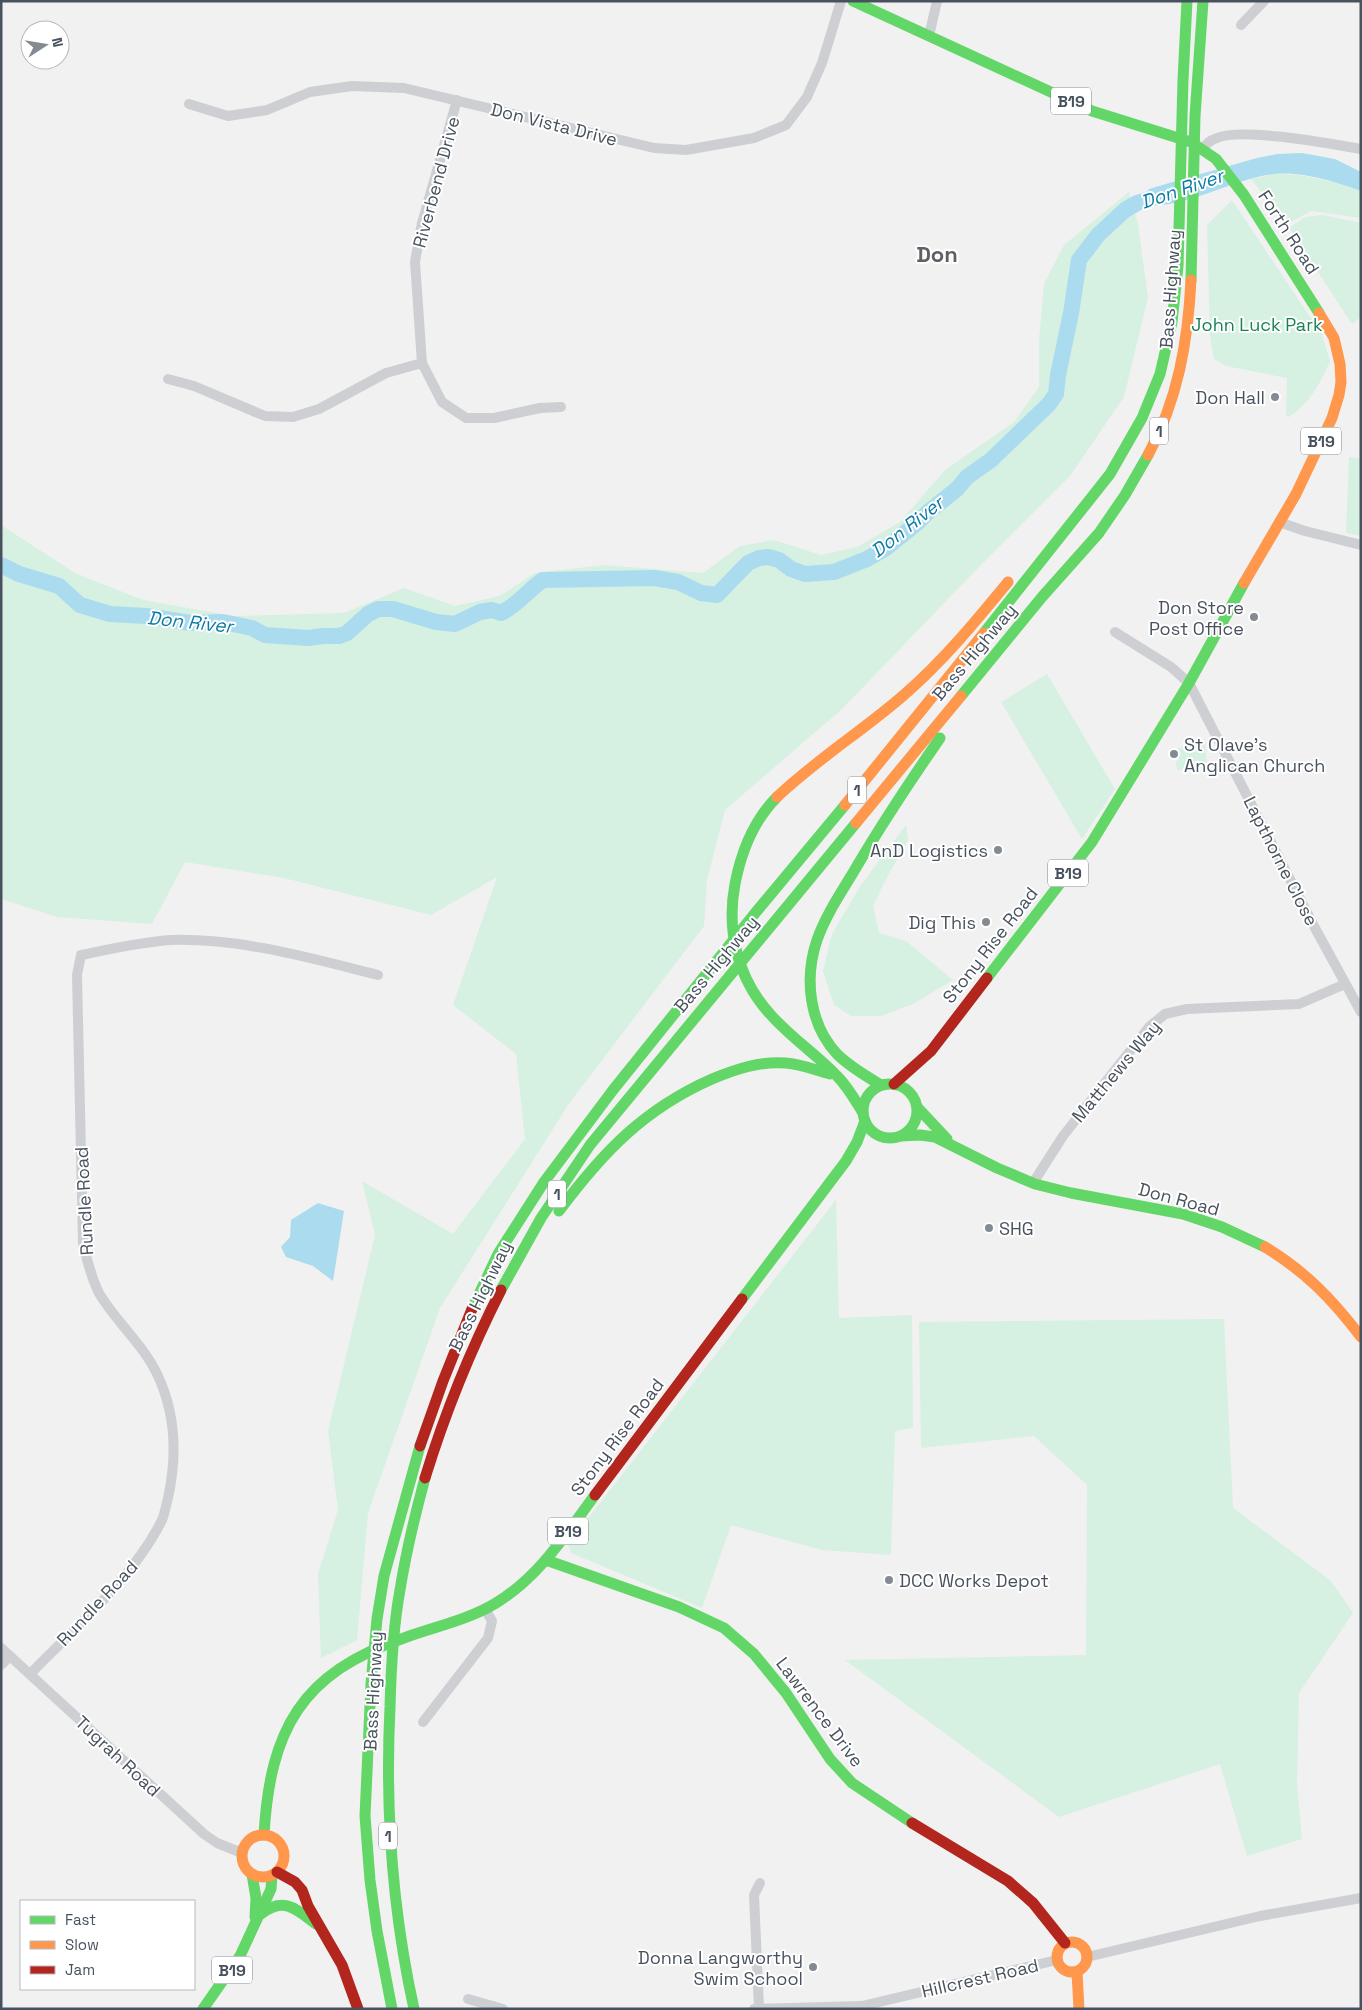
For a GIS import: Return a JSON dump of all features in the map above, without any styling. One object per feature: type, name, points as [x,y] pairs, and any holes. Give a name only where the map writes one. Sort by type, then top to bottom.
[{"type":"main road","name":"Forth Road","points":[[853,1],[1092,110],[1191,142],[1216,159],[1244,195],[1334,338],[1340,364],[1339,395],[1332,418],[1308,471],[1258,557],[1189,683]]},
{"type":"main road","name":"Bass Highway","points":[[392,2009],[376,1931],[365,1816],[371,1684],[384,1576],[419,1450],[443,1381],[472,1309],[498,1254],[544,1182],[613,1090],[756,912],[882,761],[1100,488],[1127,448],[1147,408],[1159,377],[1170,334],[1177,279],[1180,231],[1184,48],[1187,1]]},
{"type":"main road","name":"Bass Highway","points":[[414,2009],[397,1919],[386,1818],[391,1662],[406,1556],[430,1462],[453,1396],[474,1345],[523,1249],[565,1181],[592,1143],[1042,597],[1105,524],[1137,474],[1157,437],[1170,405],[1186,346],[1192,280],[1196,117],[1203,1]]},
{"type":"main road","points":[[883,1138],[873,1133],[856,1098],[846,1085],[761,1003],[746,978],[733,939],[730,912],[739,862],[765,811],[792,782],[876,718],[942,660],[1009,581],[1100,488]]},
{"type":"main road","points":[[915,1102],[904,1088],[894,1084],[880,1085],[853,1068],[837,1054],[819,1026],[813,1009],[810,986],[810,970],[817,940],[865,852],[911,780],[1042,597]]},
{"type":"main road","name":"Stony Rise Road","points":[[915,1102],[917,1078],[931,1051],[1092,842],[1189,683]]},
{"type":"main road","name":"Stony Rise Road","points":[[894,1084],[931,1051]]},
{"type":"main road","points":[[474,1345],[496,1318],[536,1247],[576,1189],[607,1150],[644,1116],[688,1089],[731,1071],[756,1065],[778,1062],[797,1064],[836,1076]]},
{"type":"main road","name":"B19","points":[[864,1117],[864,1103],[869,1093],[880,1085]]},
{"type":"main road","name":"B19","points":[[883,1138],[892,1139],[901,1136],[913,1126],[917,1117],[915,1102]]},
{"type":"main road","name":"Don Road","points":[[915,1102],[942,1136],[957,1147]]},
{"type":"main road","name":"Stony Rise Road","points":[[264,1834],[270,1773],[278,1745],[290,1719],[308,1694],[332,1672],[357,1657],[415,1633],[485,1609],[521,1585],[546,1560],[846,1160],[857,1142],[864,1117]]},
{"type":"main road","name":"Don Road","points":[[901,1136],[920,1134],[935,1137],[1033,1183],[1073,1194],[1185,1215],[1242,1236],[1284,1260],[1310,1279],[1328,1296],[1361,1337]]},
{"type":"main road","name":"Stony Rise Road","points":[[846,1160],[864,1147],[883,1138]]},
{"type":"main road","name":"Lawrence Drive","points":[[546,1560],[679,1607],[724,1628],[754,1654],[786,1693],[830,1759],[852,1783],[886,1807],[1008,1881],[1033,1903],[1065,1943]]},
{"type":"main road","points":[[242,1853],[246,1843],[251,1838],[264,1834]]},
{"type":"main road","name":"B19","points":[[203,2009],[233,1968],[271,1889],[274,1874],[284,1862],[284,1850],[278,1841],[264,1834]]},
{"type":"main road","name":"B19","points":[[242,1853],[244,1865],[252,1874],[256,1898],[253,1926]]},
{"type":"main road","points":[[252,1874],[262,1877],[274,1874],[298,1885],[342,1966],[358,2009]]},
{"type":"main road","points":[[260,1914],[268,1907],[285,1905],[294,1908],[319,1926]]},
{"type":"main road","points":[[1071,1941],[1081,1944],[1085,1948],[1087,1957],[1084,1967],[1077,1972],[1066,1971],[1061,1968],[1057,1960],[1057,1952],[1065,1943],[1071,1941]]},
{"type":"main road","points":[[1077,1972],[1079,2009]]},
{"type":"street","name":"Don Vista Drive","points":[[189,104],[228,116],[267,110],[310,92],[352,86],[404,88],[654,148],[686,150],[754,138],[786,125],[807,97],[822,63],[841,1]]},
{"type":"street","points":[[929,36],[937,1]]},
{"type":"street","points":[[1242,25],[1264,1]]},
{"type":"street","name":"Riverbend Drive","points":[[458,100],[422,223],[415,262],[422,363],[442,402],[466,418],[494,418],[540,408],[561,407]]},
{"type":"street","points":[[1202,150],[1205,145],[1217,138],[1234,134],[1282,137],[1361,149]]},
{"type":"street","points":[[168,379],[194,386],[265,416],[293,417],[319,409],[386,373],[422,363]]},
{"type":"street","points":[[1279,522],[1305,531],[1361,545]]},
{"type":"street","name":"Lapthorne Close","points":[[1115,632],[1172,668],[1189,683],[1361,1012]]},
{"type":"street","name":"Rundle Road","points":[[30,1674],[138,1560],[163,1518],[173,1474],[175,1450],[173,1426],[158,1376],[145,1354],[99,1293],[88,1265],[83,1243],[77,975],[81,955],[170,940],[209,941],[289,953],[378,975]]},
{"type":"street","name":"Matthews Way","points":[[1033,1183],[1063,1136],[1148,1027],[1164,1014],[1187,1009],[1299,1004],[1345,984]]},
{"type":"street","points":[[423,1722],[488,1638],[492,1621],[485,1609]]},
{"type":"street","name":"Tugrah Road","points":[[1,1648],[204,1834],[213,1841],[242,1853]]},
{"type":"street","points":[[1,1665],[10,1656]]},
{"type":"street","points":[[759,2009],[754,1895],[760,1883]]},
{"type":"street","points":[[1087,1957],[1260,1916],[1361,1898]]},
{"type":"street","name":"Hillcrest Road","points":[[754,2009],[862,2006],[1057,1960]]},
{"type":"street","points":[[468,1999],[503,2009]]},
{"type":"green space","points":[[1274,174],[1318,178],[1361,191],[1361,218],[1311,211],[1287,224],[1251,179]]},
{"type":"green space","points":[[1129,192],[1138,225],[1148,297],[1124,397],[1070,476],[842,709],[725,810],[707,880],[704,926],[568,1105],[440,1308],[368,1513],[357,1640],[321,1658],[318,1574],[338,1510],[328,1431],[375,1235],[362,1181],[453,1234],[525,1139],[516,1054],[453,1005],[497,877],[431,915],[284,878],[185,862],[152,924],[57,917],[1,899],[1,525],[75,573],[143,600],[234,616],[344,613],[404,588],[455,606],[500,596],[535,573],[604,565],[703,573],[740,546],[774,540],[821,555],[857,547],[900,522],[945,470],[1014,422],[1039,387],[1039,340],[1044,284],[1064,245]]},
{"type":"green space","name":"John Luck Park","points":[[1232,200],[1314,323],[1320,329],[1330,361],[1309,399],[1289,417],[1286,416],[1287,378],[1226,366],[1214,359],[1210,335],[1207,225]]},
{"type":"green space","points":[[1323,215],[1361,223],[1361,317],[1352,324],[1289,228],[1305,217]]},
{"type":"green space","points":[[1349,457],[1361,459],[1361,536],[1346,533]]},
{"type":"green space","points":[[1047,674],[1115,789],[1082,839],[1001,702]]},
{"type":"green space","points":[[1205,744],[1207,767],[1177,770],[1176,761],[1179,760],[1178,748]]},
{"type":"green space","points":[[906,825],[908,840],[873,906],[879,933],[906,941],[953,980],[913,1004],[881,1016],[851,1016],[834,1005],[823,971],[832,934],[861,885]]},
{"type":"green space","points":[[836,1200],[839,1318],[912,1315],[913,1428],[895,1431],[891,1555],[822,1550],[731,1525],[702,1608],[571,1553],[568,1544]]},
{"type":"green space","points":[[1224,1319],[1233,1508],[1331,1581],[1353,1613],[1299,1693],[1297,1783],[1302,1839],[1247,1856],[1220,1764],[1059,1817],[845,1660],[1086,1655],[1087,1485],[1034,1436],[921,1448],[919,1322]]},
{"type":"water","points":[[1302,153],[1335,159],[1361,172],[1361,191],[1307,176],[1275,174],[1242,181],[1187,200],[1169,204],[1152,205],[1137,203],[1149,189],[1257,158],[1277,154]]},
{"type":"water","points":[[318,1203],[344,1211],[333,1281],[313,1266],[286,1257],[281,1247],[290,1237],[291,1220]]},
{"type":"waterway","name":"Don River","points":[[1,565],[19,574],[59,586],[80,605],[110,614],[146,616],[191,623],[223,622],[252,628],[265,635],[308,638],[339,636],[347,633],[368,614],[378,609],[393,609],[436,622],[455,624],[480,612],[492,610],[501,613],[513,606],[543,580],[654,578],[678,582],[701,593],[717,595],[748,563],[759,558],[768,557],[779,560],[791,569],[805,574],[834,572],[867,559],[886,548],[957,489],[967,477],[991,460],[1049,404],[1056,394],[1079,260],[1098,235],[1125,210],[1137,203],[1159,196]]},
{"type":"traffic: fast","points":[[853,1],[1092,111],[1191,142],[1216,159],[1244,195],[1319,313]]},
{"type":"traffic: fast","points":[[984,633],[1110,474],[1142,418],[1160,374],[1172,322],[1178,266],[1187,1]]},
{"type":"traffic: fast","points":[[1191,280],[1195,116],[1203,1]]},
{"type":"traffic: fast","points":[[961,696],[1042,597],[1099,533],[1125,495],[1148,455]]},
{"type":"traffic: fast","points":[[987,978],[1092,842],[1189,683],[1244,583]]},
{"type":"traffic: fast","points":[[881,1085],[842,1059],[820,1029],[815,1015],[810,985],[813,955],[821,930],[835,902],[887,817],[940,738]]},
{"type":"traffic: fast","points":[[777,797],[755,826],[738,872],[732,919],[737,954],[750,986],[770,1014],[841,1080],[863,1113]]},
{"type":"traffic: fast","points":[[472,1309],[498,1254],[544,1182],[613,1090],[845,805]]},
{"type":"traffic: fast","points":[[501,1290],[541,1218],[590,1145],[856,823]]},
{"type":"traffic: fast","points":[[559,1211],[592,1170],[626,1134],[645,1118],[688,1091],[730,1072],[748,1066],[767,1063],[792,1064],[830,1074]]},
{"type":"traffic: fast","points":[[885,1084],[895,1084],[905,1088],[913,1096],[917,1111],[913,1126],[905,1134],[895,1138],[885,1138],[875,1134],[867,1126],[863,1116],[863,1106],[867,1096],[875,1088],[885,1084]]},
{"type":"traffic: fast","points":[[917,1107],[947,1139]]},
{"type":"traffic: fast","points":[[742,1299],[846,1161],[857,1142],[865,1121]]},
{"type":"traffic: fast","points":[[901,1136],[920,1135],[935,1137],[997,1168],[1035,1184],[1071,1193],[1183,1214],[1222,1227],[1265,1247]]},
{"type":"traffic: fast","points":[[392,2009],[377,1931],[370,1880],[365,1816],[371,1684],[377,1619],[384,1576],[420,1446]]},
{"type":"traffic: fast","points":[[414,2009],[406,1971],[395,1896],[390,1821],[389,1745],[392,1663],[396,1619],[402,1576],[425,1478]]},
{"type":"traffic: fast","points":[[264,1835],[274,1765],[284,1736],[298,1710],[316,1688],[340,1669],[369,1652],[404,1638],[451,1623],[496,1603],[526,1581],[539,1568],[595,1495]]},
{"type":"traffic: fast","points":[[546,1560],[679,1607],[724,1628],[754,1654],[786,1693],[830,1759],[852,1783],[912,1823]]},
{"type":"traffic: fast","points":[[252,1874],[256,1898],[255,1917]]},
{"type":"traffic: fast","points":[[203,2009],[240,1956],[271,1889],[272,1875]]},
{"type":"traffic: fast","points":[[261,1914],[276,1906],[283,1905],[296,1909],[316,1924]]},
{"type":"traffic: slow","points":[[1148,455],[1167,413],[1180,370],[1190,303],[1191,280]]},
{"type":"traffic: slow","points":[[1244,583],[1296,494],[1332,418],[1339,395],[1341,382],[1340,364],[1334,338],[1319,313]]},
{"type":"traffic: slow","points":[[777,797],[808,770],[889,707],[933,668],[1008,582]]},
{"type":"traffic: slow","points":[[845,805],[984,633]]},
{"type":"traffic: slow","points":[[856,823],[961,696]]},
{"type":"traffic: slow","points":[[1265,1247],[1306,1276],[1340,1310],[1361,1337]]},
{"type":"traffic: slow","points":[[267,1835],[275,1838],[281,1844],[284,1856],[281,1868],[275,1874],[259,1877],[251,1874],[245,1868],[242,1852],[245,1844],[251,1838],[267,1835]]},
{"type":"traffic: slow","points":[[1072,1942],[1083,1946],[1087,1957],[1083,1968],[1072,1972],[1061,1968],[1057,1957],[1061,1946],[1072,1942]]},
{"type":"traffic: slow","points":[[1077,1972],[1079,2009]]},
{"type":"traffic: jam","points":[[894,1084],[931,1051],[987,978]]},
{"type":"traffic: jam","points":[[425,1478],[459,1382],[501,1290]]},
{"type":"traffic: jam","points":[[595,1495],[742,1299]]},
{"type":"traffic: jam","points":[[420,1446],[443,1381],[472,1309]]},
{"type":"traffic: jam","points":[[912,1823],[1008,1881],[1033,1903],[1065,1943]]},
{"type":"traffic: jam","points":[[277,1872],[295,1882],[302,1890],[308,1906],[342,1965],[358,2009]]},
{"type":"place","name":"Don Hall","points":[[1275,397]]},
{"type":"place","name":"Don Store Post Office","points":[[1254,617]]},
{"type":"place","name":"St Olave's Anglican Church","points":[[1174,754]]},
{"type":"place","name":"AnD Logistics","points":[[998,850]]},
{"type":"place","name":"Dig This","points":[[986,922]]},
{"type":"place","name":"SHG","points":[[989,1228]]},
{"type":"place","name":"DCC Works Depot","points":[[889,1580]]},
{"type":"place","name":"Donna Langworthy Swim School","points":[[813,1967]]},
{"type":"district","name":"Don","points":[[937,254]]}]
